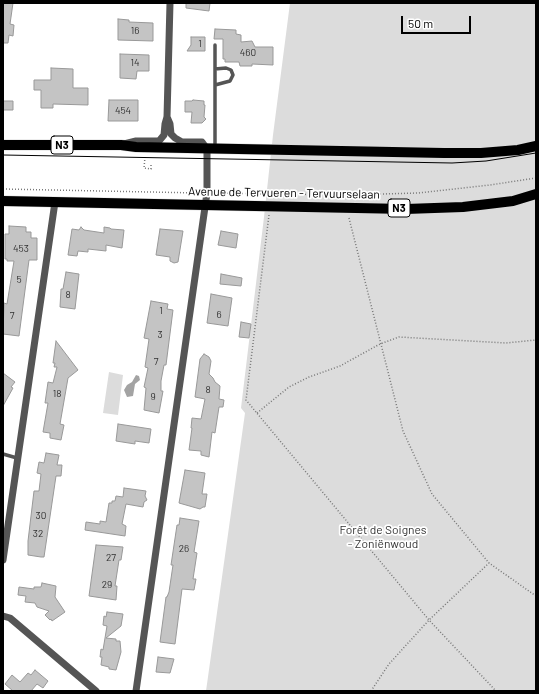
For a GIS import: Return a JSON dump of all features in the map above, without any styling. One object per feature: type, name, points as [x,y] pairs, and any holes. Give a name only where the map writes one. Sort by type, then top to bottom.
[{"type":"main road","name":"N3","points":[[3,145],[121,145],[136,147],[211,149],[481,153],[518,150],[536,146]]},
{"type":"main road","name":"Avenue de Tervueren - Tervuurselaan","points":[[55,202],[406,209],[463,207],[513,200],[536,194]]},
{"type":"main road","name":"N3","points":[[3,201],[55,202]]},
{"type":"street","points":[[121,145],[136,141],[159,141],[164,135],[164,124],[167,117],[170,3]]},
{"type":"street","points":[[136,691],[207,193],[211,149],[202,142],[182,142],[175,138],[171,134],[170,124],[167,117]]},
{"type":"street","points":[[3,560],[55,202]]},
{"type":"street","points":[[3,616],[10,618],[96,691]]},
{"type":"lane","points":[[211,149],[215,85],[215,45]]},
{"type":"lane","points":[[215,69],[226,68],[231,70],[233,75],[230,81],[215,85]]},
{"type":"lane","points":[[3,454],[18,458]]},
{"type":"path","points":[[149,156],[145,156],[144,168],[150,169],[151,165]]},
{"type":"path","points":[[3,189],[347,195],[418,193],[536,178]]},
{"type":"path","points":[[270,206],[246,400],[429,620],[496,691]]},
{"type":"path","points":[[346,208],[403,430],[432,494],[489,563],[536,596]]},
{"type":"path","points":[[257,413],[289,387],[309,377],[340,366],[380,344],[399,337],[506,343],[536,340]]},
{"type":"path","points":[[371,691],[389,664],[429,620],[489,563]]},
{"type":"green space","name":"Forêt de Soignes - Zoniënwoud","points":[[290,3],[536,3],[536,691],[206,691],[245,413],[241,408]]},
{"type":"green space","points":[[109,372],[123,375],[118,415],[103,413]]},
{"type":"shaded area","points":[[136,375],[139,376],[140,380],[135,384],[133,396],[127,397],[124,390],[127,385],[132,382]]},
{"type":"building","points":[[3,3],[13,3],[10,24],[14,25],[13,36],[9,35],[8,43],[3,43]]},
{"type":"building","points":[[186,3],[210,3],[209,11],[186,8]]},
{"type":"building","points":[[118,19],[129,20],[129,22],[153,23],[153,41],[118,40]]},
{"type":"building","points":[[215,29],[236,30],[236,34],[241,35],[241,42],[252,41],[255,47],[273,47],[273,65],[252,64],[252,66],[240,66],[239,62],[225,62],[225,59],[223,59],[223,39],[214,39]]},
{"type":"building","points":[[191,37],[205,37],[205,51],[187,51],[191,45]]},
{"type":"building","points":[[120,54],[149,55],[149,71],[137,71],[136,79],[120,78]]},
{"type":"building","points":[[51,68],[73,69],[73,88],[88,88],[88,105],[53,104],[53,108],[41,108],[41,90],[34,90],[34,80],[51,80]]},
{"type":"building","points":[[109,100],[138,100],[138,121],[108,121]]},
{"type":"building","points":[[3,101],[13,101],[13,110],[3,110]]},
{"type":"building","points":[[185,101],[204,101],[204,117],[206,119],[202,123],[191,123],[192,112],[185,112]]},
{"type":"building","points":[[9,226],[26,227],[26,232],[31,232],[31,238],[37,238],[37,260],[29,260],[19,336],[3,334],[4,303],[7,304],[14,261],[7,261],[7,259],[5,259],[5,234],[9,234]]},
{"type":"building","points":[[81,227],[84,230],[104,233],[104,227],[124,230],[122,248],[106,245],[106,251],[88,249],[88,252],[78,251],[77,256],[68,255],[72,229],[79,230]]},
{"type":"building","points":[[160,229],[183,231],[178,262],[174,263],[170,261],[170,257],[156,255]]},
{"type":"building","points":[[221,231],[238,234],[236,248],[218,245]]},
{"type":"building","points":[[66,272],[79,274],[75,309],[60,307],[61,289],[63,289]]},
{"type":"building","points":[[221,274],[242,278],[241,286],[220,284]]},
{"type":"building","points":[[211,294],[232,298],[228,326],[207,323]]},
{"type":"building","points":[[151,301],[168,304],[167,309],[173,310],[166,365],[164,365],[161,381],[161,391],[163,391],[159,413],[144,410],[146,388],[144,387],[148,368],[145,367],[149,339],[144,338]]},
{"type":"building","points":[[241,322],[251,324],[249,338],[239,337]]},
{"type":"building","points":[[56,341],[78,370],[68,378],[60,424],[64,425],[61,440],[50,438],[50,433],[43,432],[48,403],[45,403],[48,382],[53,383],[57,367],[54,367],[55,363],[53,363]]},
{"type":"building","points":[[204,354],[209,357],[211,361],[209,374],[220,386],[219,399],[224,400],[223,407],[219,407],[215,433],[212,432],[209,457],[201,455],[201,451],[189,450],[192,418],[201,419],[205,399],[195,397],[200,359]]},
{"type":"building","points":[[3,373],[15,382],[11,387],[13,388],[3,406]]},
{"type":"building","points":[[118,424],[151,429],[149,443],[135,441],[135,444],[116,441]]},
{"type":"building","points":[[46,453],[59,455],[57,465],[62,465],[61,476],[56,476],[44,557],[41,557],[28,555],[28,541],[34,491],[39,491],[41,474],[37,473],[39,462],[44,463]]},
{"type":"building","points":[[185,470],[205,473],[202,494],[207,494],[205,507],[200,509],[179,503]]},
{"type":"building","points":[[124,488],[146,491],[145,496],[147,500],[144,502],[143,507],[126,504],[122,524],[126,526],[125,536],[85,530],[86,522],[100,524],[100,521],[106,522],[109,503],[115,501],[116,496],[123,497]]},
{"type":"building","points":[[180,518],[199,521],[194,552],[197,553],[193,579],[196,579],[194,590],[182,589],[175,644],[160,642],[166,597],[169,592],[173,565],[171,565],[177,525],[179,525]]},
{"type":"building","points":[[96,545],[123,547],[121,560],[119,560],[115,586],[117,586],[116,600],[89,596]]},
{"type":"building","points":[[42,583],[56,586],[55,597],[65,612],[52,621],[45,615],[49,611],[37,607],[35,603],[25,602],[26,596],[18,595],[19,587],[34,589],[34,587],[41,587]]},
{"type":"building","points":[[107,612],[123,614],[121,626],[106,638],[120,641],[121,652],[116,670],[109,669],[109,667],[101,665],[101,649],[103,650],[107,626],[103,625],[104,616],[106,617]]},
{"type":"building","points":[[158,657],[174,659],[170,673],[156,672]]},
{"type":"building","points":[[35,670],[48,681],[43,688],[37,684],[31,691],[13,691],[5,684],[12,675],[20,682],[28,673],[31,675]]},
{"type":"tram line","points":[[3,155],[452,163],[486,161],[536,153]]}]
